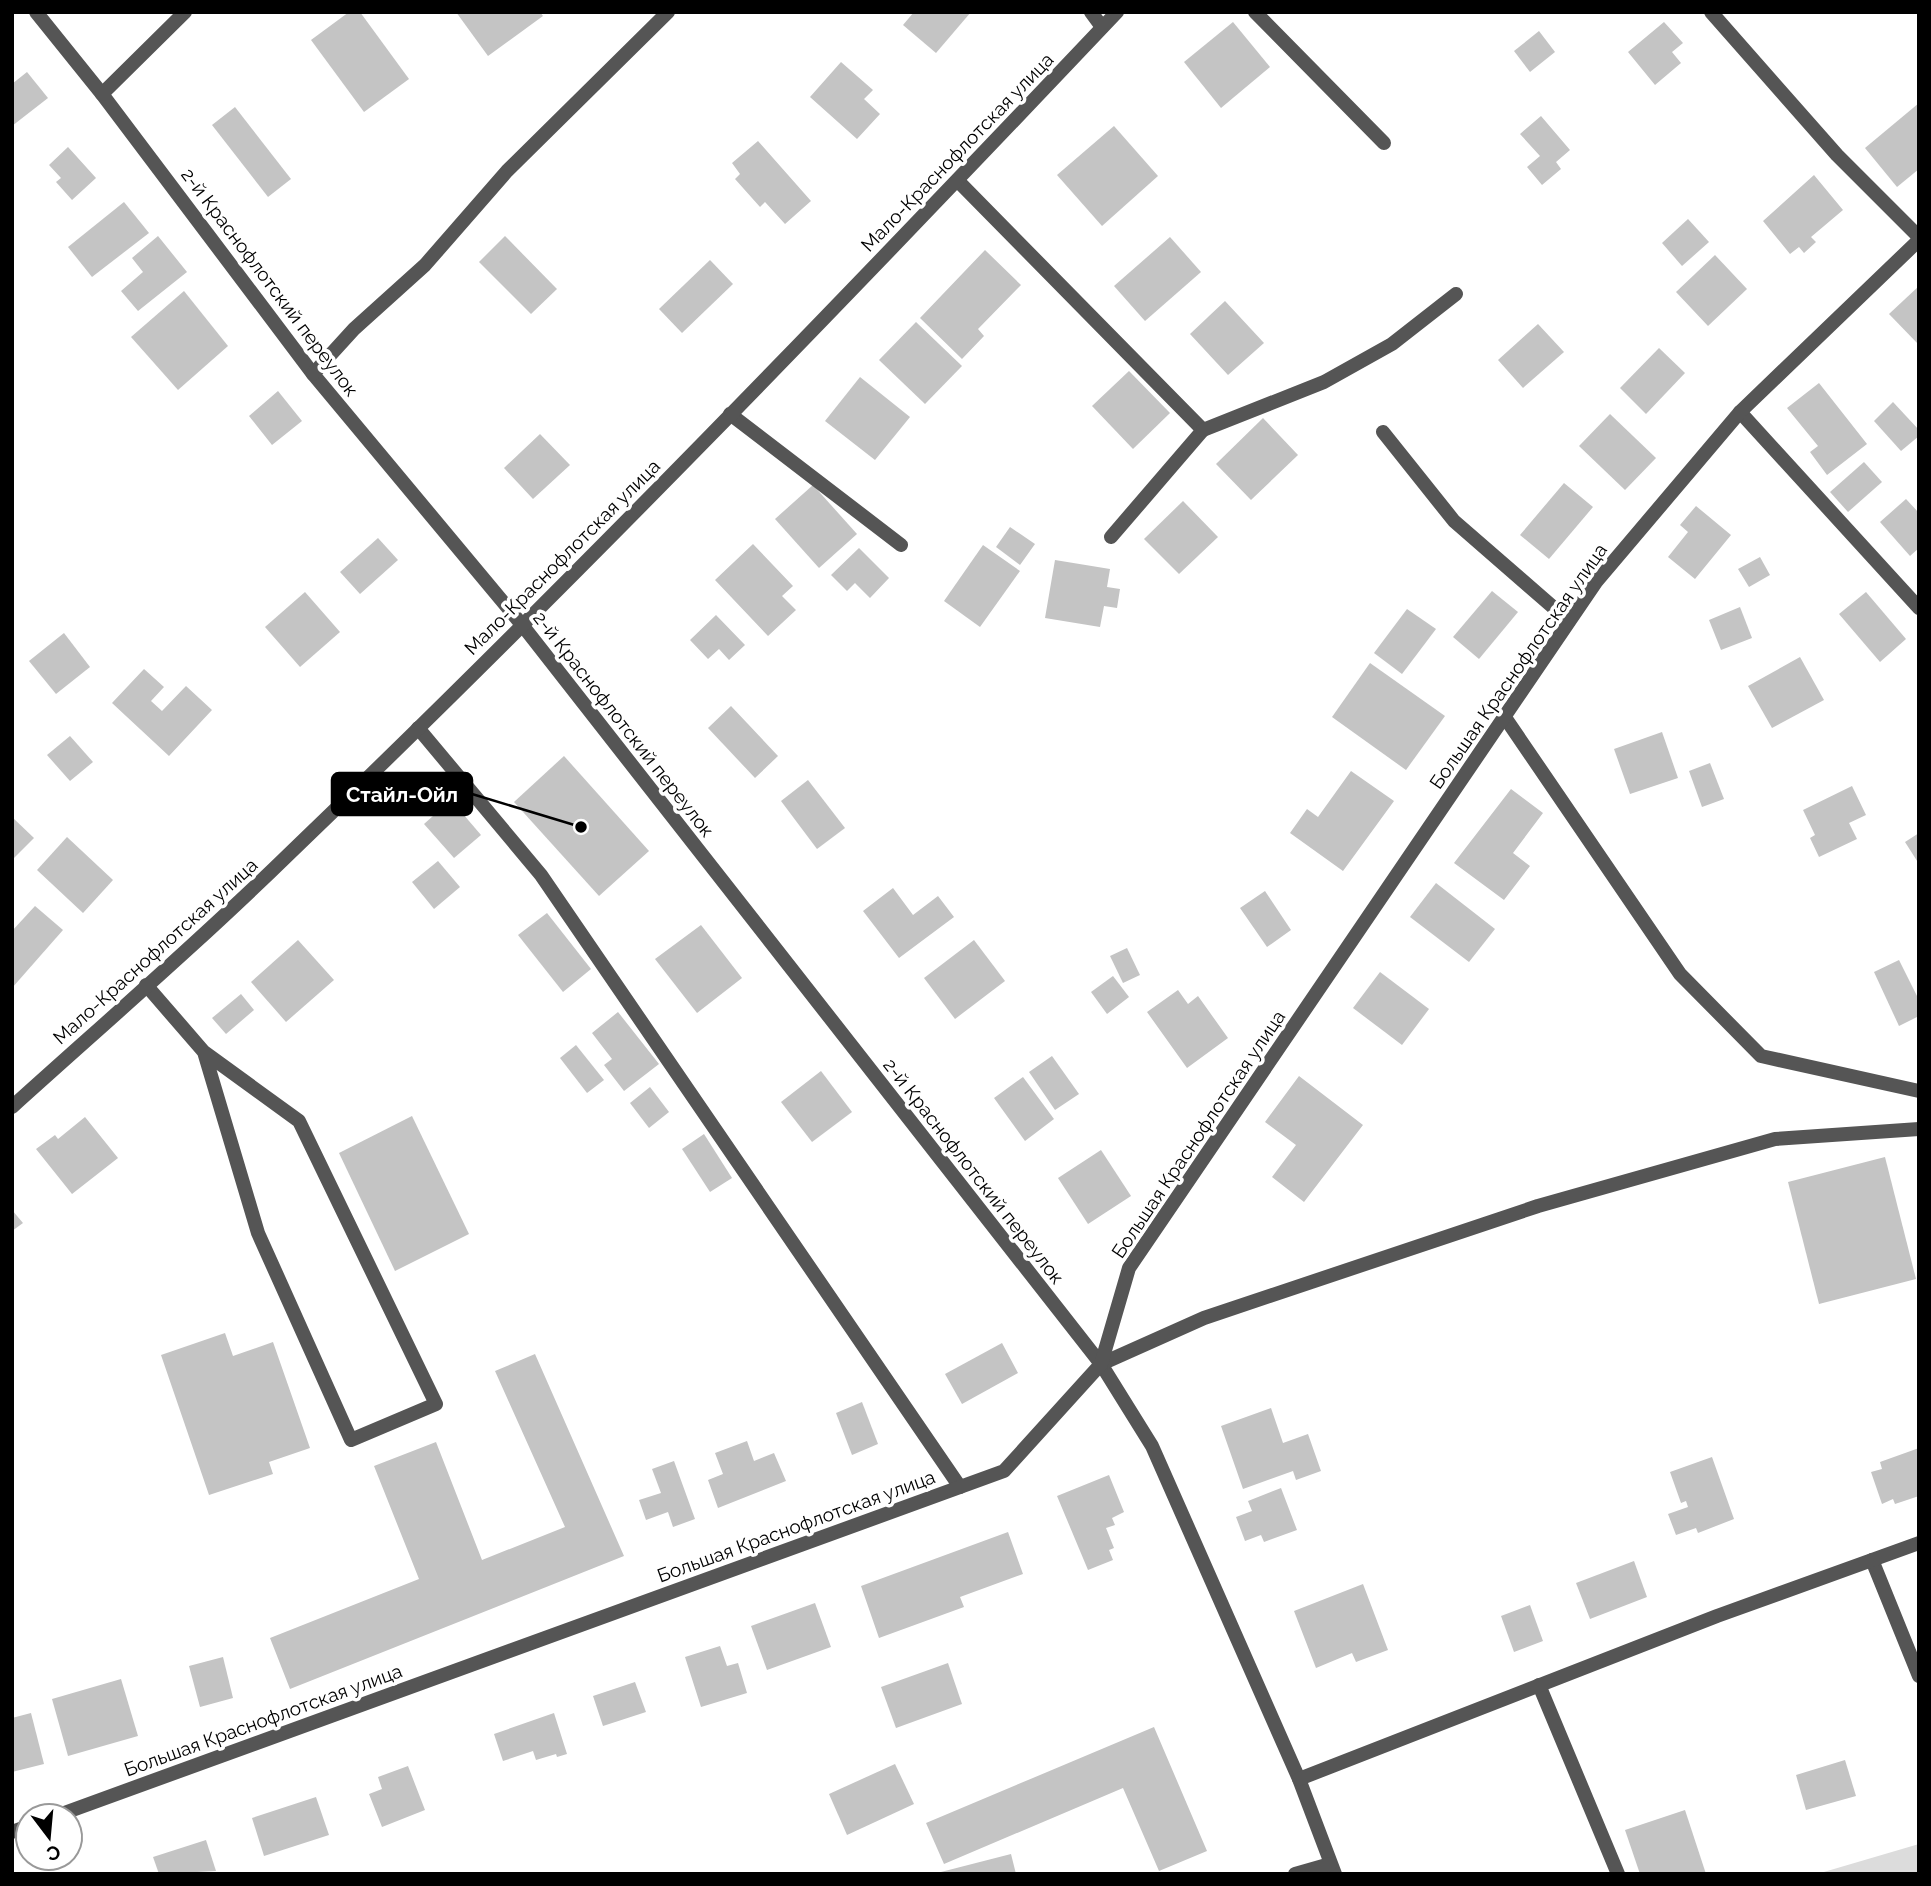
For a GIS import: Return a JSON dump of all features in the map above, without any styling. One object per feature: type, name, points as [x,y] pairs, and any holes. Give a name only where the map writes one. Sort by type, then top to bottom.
[{"type":"street","name":"2-й Краснофлотский переулок","points":[[36,12],[102,94],[313,374],[523,626],[1101,1364],[1152,1446],[1299,1779],[1332,1869]]},
{"type":"street","points":[[102,94],[185,12]]},
{"type":"street","points":[[313,374],[354,328],[425,265],[507,171],[668,12]]},
{"type":"street","points":[[1091,12],[1102,27]]},
{"type":"street","name":"Мало-Краснофлотская улица","points":[[12,1107],[286,857],[523,626],[958,181],[1116,12]]},
{"type":"street","points":[[1255,12],[1384,143]]},
{"type":"street","points":[[1711,12],[1836,155],[1919,238]]},
{"type":"street","points":[[958,181],[1203,430]]},
{"type":"street","name":"Большая Краснофлотская улица","points":[[84,1806],[1004,1471],[1101,1364],[1129,1268],[1596,582],[1740,412],[1919,238]]},
{"type":"street","points":[[1111,537],[1203,430],[1324,382],[1392,344],[1456,294]]},
{"type":"street","points":[[1740,412],[1919,608]]},
{"type":"street","points":[[730,414],[901,545]]},
{"type":"street","points":[[1383,432],[1454,522],[1569,621]]},
{"type":"street","points":[[1504,716],[1680,974],[1761,1056],[1919,1091]]},
{"type":"street","points":[[418,728],[541,875],[960,1487]]},
{"type":"street","points":[[146,985],[204,1052],[299,1121],[436,1404],[351,1440],[258,1233],[204,1052]]},
{"type":"street","points":[[1101,1364],[1204,1318],[1525,1210],[1775,1139],[1919,1129]]},
{"type":"street","points":[[1299,1779],[1539,1685],[1919,1543]]},
{"type":"street","points":[[1872,1560],[1919,1676]]},
{"type":"street","points":[[1539,1685],[1618,1874]]},
{"type":"street","points":[[1295,1874],[1332,1869]]},
{"type":"shaded area","points":[[1919,1844],[1919,1874],[1817,1874]]},
{"type":"building","points":[[349,12],[360,12],[409,79],[364,112],[311,40]]},
{"type":"building","points":[[456,12],[540,12],[543,16],[488,56]]},
{"type":"building","points":[[914,12],[971,12],[936,53],[903,25]]},
{"type":"building","points":[[1233,22],[1270,67],[1221,108],[1184,62]]},
{"type":"building","points":[[1664,22],[1683,43],[1672,52],[1681,63],[1655,85],[1628,52]]},
{"type":"building","points":[[1539,31],[1555,52],[1530,72],[1514,51]]},
{"type":"building","points":[[841,62],[873,90],[864,99],[880,114],[857,139],[810,97]]},
{"type":"building","points":[[27,72],[48,98],[12,126],[12,84]]},
{"type":"building","points":[[1919,103],[1919,169],[1897,187],[1865,148]]},
{"type":"building","points":[[235,107],[291,179],[268,197],[212,125]]},
{"type":"building","points":[[1541,116],[1570,150],[1556,162],[1561,169],[1542,185],[1527,167],[1540,156],[1520,134]]},
{"type":"building","points":[[1114,126],[1158,176],[1102,226],[1057,175]]},
{"type":"building","points":[[758,141],[811,201],[785,224],[765,202],[760,207],[735,179],[740,174],[732,163]]},
{"type":"building","points":[[68,147],[96,178],[72,200],[56,182],[61,178],[49,165]]},
{"type":"building","points":[[1814,175],[1843,210],[1811,237],[1816,242],[1804,253],[1799,247],[1790,254],[1763,221]]},
{"type":"building","points":[[124,202],[149,233],[92,277],[68,247]]},
{"type":"building","points":[[1688,219],[1709,242],[1682,266],[1662,243]]},
{"type":"building","points":[[158,236],[187,272],[138,311],[121,291],[143,272],[132,258]]},
{"type":"building","points":[[505,236],[557,289],[531,314],[479,262]]},
{"type":"building","points":[[1170,237],[1201,272],[1145,321],[1114,286]]},
{"type":"building","points":[[985,250],[1021,285],[978,329],[984,336],[962,359],[920,318]]},
{"type":"building","points":[[1715,255],[1747,289],[1708,326],[1676,292]]},
{"type":"building","points":[[710,260],[733,284],[682,333],[659,309]]},
{"type":"building","points":[[1919,286],[1919,345],[1889,314]]},
{"type":"building","points":[[184,291],[228,346],[178,390],[131,337]]},
{"type":"building","points":[[1225,301],[1264,343],[1228,375],[1190,334]]},
{"type":"building","points":[[916,322],[962,366],[925,404],[879,360]]},
{"type":"building","points":[[1538,324],[1564,352],[1523,388],[1498,360]]},
{"type":"building","points":[[1659,348],[1685,373],[1646,414],[1620,388]]},
{"type":"building","points":[[1129,371],[1170,413],[1133,449],[1092,406]]},
{"type":"building","points":[[860,377],[910,417],[875,460],[825,421]]},
{"type":"building","points":[[1819,383],[1867,444],[1827,475],[1810,452],[1818,446],[1787,408]]},
{"type":"building","points":[[278,391],[302,421],[272,445],[249,416]]},
{"type":"building","points":[[1893,402],[1919,430],[1919,436],[1901,451],[1874,421]]},
{"type":"building","points":[[1610,414],[1656,458],[1625,490],[1579,446]]},
{"type":"building","points":[[1263,418],[1298,455],[1251,500],[1216,464]]},
{"type":"building","points":[[540,434],[570,465],[533,499],[504,468]]},
{"type":"building","points":[[1864,462],[1882,482],[1848,512],[1830,492]]},
{"type":"building","points":[[1564,483],[1593,507],[1549,559],[1520,535]]},
{"type":"building","points":[[813,485],[857,534],[819,568],[775,519]]},
{"type":"building","points":[[1906,499],[1919,513],[1919,548],[1910,556],[1880,522]]},
{"type":"building","points":[[1183,501],[1218,537],[1179,574],[1144,539]]},
{"type":"building","points":[[1696,506],[1731,535],[1695,579],[1668,557],[1688,532],[1680,525]]},
{"type":"building","points":[[1010,527],[1035,544],[1020,565],[996,547]]},
{"type":"building","points":[[378,538],[398,560],[360,594],[340,572]]},
{"type":"building","points":[[753,544],[793,586],[782,596],[796,610],[768,636],[715,580]]},
{"type":"building","points":[[983,545],[1020,571],[980,627],[944,601]]},
{"type":"building","points":[[859,548],[889,578],[870,598],[855,583],[847,591],[831,575]]},
{"type":"building","points":[[1760,557],[1770,575],[1749,587],[1738,569]]},
{"type":"building","points":[[1055,560],[1110,569],[1107,587],[1120,589],[1117,608],[1104,606],[1100,627],[1045,618]]},
{"type":"building","points":[[1492,591],[1518,612],[1479,659],[1453,637]]},
{"type":"building","points":[[305,592],[340,632],[300,667],[265,627]]},
{"type":"building","points":[[1866,592],[1906,639],[1880,662],[1839,614]]},
{"type":"building","points":[[1740,607],[1752,638],[1721,650],[1709,620]]},
{"type":"building","points":[[1407,609],[1436,629],[1402,674],[1374,653]]},
{"type":"building","points":[[716,615],[745,645],[729,660],[719,649],[708,659],[690,640]]},
{"type":"building","points":[[64,633],[90,667],[56,694],[29,661]]},
{"type":"building","points":[[1800,657],[1824,700],[1772,728],[1748,686]]},
{"type":"building","points":[[1370,663],[1445,716],[1406,770],[1332,717]]},
{"type":"building","points":[[144,669],[164,687],[151,701],[162,711],[186,686],[212,710],[169,756],[112,703]]},
{"type":"building","points":[[731,706],[778,756],[755,778],[708,728]]},
{"type":"building","points":[[1662,732],[1678,778],[1630,794],[1614,749]]},
{"type":"building","points":[[70,736],[93,762],[70,781],[47,755]]},
{"type":"building","points":[[564,756],[649,851],[599,896],[514,802]]},
{"type":"building","points":[[1710,763],[1724,799],[1702,807],[1689,771]]},
{"type":"building","points":[[1351,771],[1394,801],[1343,871],[1290,833],[1307,809],[1318,817]]},
{"type":"building","points":[[808,780],[845,828],[817,849],[781,801]]},
{"type":"building","points":[[1852,786],[1866,815],[1849,823],[1857,839],[1819,857],[1810,838],[1815,835],[1803,810]]},
{"type":"building","points":[[1511,789],[1543,813],[1513,853],[1530,866],[1504,900],[1454,863]]},
{"type":"building","points":[[451,800],[481,835],[454,858],[424,824]]},
{"type":"building","points":[[12,817],[34,838],[12,860]]},
{"type":"building","points":[[1919,833],[1919,864],[1905,842]]},
{"type":"building","points":[[67,837],[113,880],[83,913],[37,870]]},
{"type":"building","points":[[438,861],[460,887],[434,909],[412,882]]},
{"type":"building","points":[[1436,883],[1495,929],[1469,962],[1410,917]]},
{"type":"building","points":[[893,888],[913,915],[938,896],[954,917],[899,958],[863,911]]},
{"type":"building","points":[[1265,891],[1291,930],[1267,947],[1240,908]]},
{"type":"building","points":[[35,906],[63,930],[12,988],[12,931]]},
{"type":"building","points":[[547,913],[591,969],[563,992],[518,935]]},
{"type":"building","points":[[701,925],[742,978],[697,1013],[655,959]]},
{"type":"building","points":[[298,940],[334,980],[286,1022],[251,982]]},
{"type":"building","points":[[974,940],[1005,981],[955,1019],[924,978]]},
{"type":"building","points":[[1127,948],[1140,975],[1123,983],[1110,956]]},
{"type":"building","points":[[1899,960],[1919,1000],[1919,1016],[1899,1026],[1874,972]]},
{"type":"building","points":[[1380,972],[1429,1009],[1402,1045],[1353,1008]]},
{"type":"building","points":[[1113,976],[1129,997],[1107,1014],[1091,992]]},
{"type":"building","points":[[1178,990],[1188,1004],[1198,996],[1228,1038],[1187,1068],[1147,1012]]},
{"type":"building","points":[[241,994],[254,1010],[226,1034],[212,1018]]},
{"type":"building","points":[[618,1012],[659,1064],[624,1091],[604,1065],[612,1059],[592,1033]]},
{"type":"building","points":[[576,1045],[604,1080],[587,1093],[560,1058]]},
{"type":"building","points":[[1052,1056],[1079,1094],[1055,1110],[1029,1072]]},
{"type":"building","points":[[821,1071],[852,1112],[812,1142],[781,1102]]},
{"type":"building","points":[[1299,1076],[1363,1125],[1304,1202],[1272,1177],[1296,1145],[1265,1122]]},
{"type":"building","points":[[1023,1077],[1054,1119],[1025,1141],[994,1098]]},
{"type":"building","points":[[650,1087],[669,1112],[649,1128],[630,1103]]},
{"type":"building","points":[[412,1116],[469,1234],[395,1271],[339,1153]]},
{"type":"building","points":[[85,1117],[118,1158],[72,1194],[36,1149],[55,1135],[58,1139]]},
{"type":"building","points":[[704,1134],[732,1178],[710,1192],[682,1149]]},
{"type":"building","points":[[1101,1150],[1131,1196],[1088,1224],[1058,1178]]},
{"type":"building","points":[[1885,1157],[1916,1279],[1819,1304],[1788,1182]]},
{"type":"building","points":[[12,1210],[23,1223],[12,1231]]},
{"type":"building","points":[[225,1333],[233,1356],[273,1342],[310,1448],[269,1462],[273,1474],[209,1495],[161,1355]]},
{"type":"building","points":[[1002,1343],[1018,1373],[962,1404],[945,1374]]},
{"type":"building","points":[[535,1354],[624,1556],[290,1689],[270,1638],[419,1579],[374,1466],[436,1442],[482,1560],[565,1527],[495,1371]]},
{"type":"building","points":[[862,1402],[878,1444],[852,1455],[836,1413]]},
{"type":"building","points":[[1271,1408],[1283,1443],[1308,1434],[1321,1471],[1296,1480],[1293,1471],[1243,1489],[1221,1426]]},
{"type":"building","points":[[747,1441],[754,1461],[774,1453],[786,1481],[718,1508],[708,1480],[723,1474],[715,1453]]},
{"type":"building","points":[[1919,1448],[1919,1496],[1895,1504],[1893,1499],[1882,1504],[1871,1472],[1882,1469],[1880,1462]]},
{"type":"building","points":[[1712,1457],[1734,1519],[1698,1533],[1696,1528],[1676,1535],[1668,1514],[1688,1507],[1686,1501],[1681,1503],[1670,1472]]},
{"type":"building","points":[[674,1461],[695,1519],[673,1527],[668,1512],[646,1520],[639,1500],[661,1493],[652,1469]]},
{"type":"building","points":[[1109,1475],[1124,1512],[1112,1518],[1115,1525],[1106,1528],[1114,1548],[1109,1550],[1113,1560],[1088,1570],[1057,1496]]},
{"type":"building","points":[[1281,1488],[1297,1530],[1264,1542],[1261,1535],[1245,1541],[1236,1517],[1252,1511],[1248,1501]]},
{"type":"building","points":[[1008,1532],[1023,1574],[960,1597],[964,1607],[879,1638],[861,1586]]},
{"type":"building","points":[[1634,1561],[1647,1597],[1590,1619],[1576,1583]]},
{"type":"building","points":[[1363,1584],[1388,1650],[1356,1662],[1352,1653],[1316,1668],[1294,1611]]},
{"type":"building","points":[[815,1603],[831,1647],[767,1670],[751,1626]]},
{"type":"building","points":[[1530,1605],[1543,1641],[1514,1652],[1501,1616]]},
{"type":"building","points":[[720,1646],[727,1666],[738,1663],[747,1693],[701,1707],[685,1657]]},
{"type":"building","points":[[223,1657],[233,1698],[200,1707],[189,1666]]},
{"type":"building","points":[[948,1663],[962,1704],[896,1728],[881,1687]]},
{"type":"building","points":[[121,1679],[138,1736],[68,1756],[52,1699]]},
{"type":"building","points":[[635,1682],[646,1712],[603,1726],[593,1696]]},
{"type":"building","points":[[31,1713],[44,1764],[12,1772],[12,1718]]},
{"type":"building","points":[[554,1713],[567,1754],[536,1760],[533,1751],[503,1761],[494,1734]]},
{"type":"building","points":[[1154,1727],[1207,1851],[1159,1871],[1123,1788],[944,1864],[926,1823]]},
{"type":"building","points":[[1845,1760],[1856,1796],[1806,1810],[1796,1775]]},
{"type":"building","points":[[895,1764],[914,1804],[847,1835],[829,1794]]},
{"type":"building","points":[[408,1766],[425,1810],[382,1827],[369,1794],[382,1789],[378,1777]]},
{"type":"building","points":[[316,1797],[329,1835],[264,1856],[252,1818]]},
{"type":"building","points":[[1685,1810],[1706,1874],[1640,1874],[1625,1830]]},
{"type":"building","points":[[206,1840],[216,1871],[159,1874],[153,1857]]},
{"type":"building","points":[[1011,1854],[1016,1874],[937,1874],[937,1873]]},
{"type":"place","name":"Стайл-Ойл","points":[[581,827]]}]
